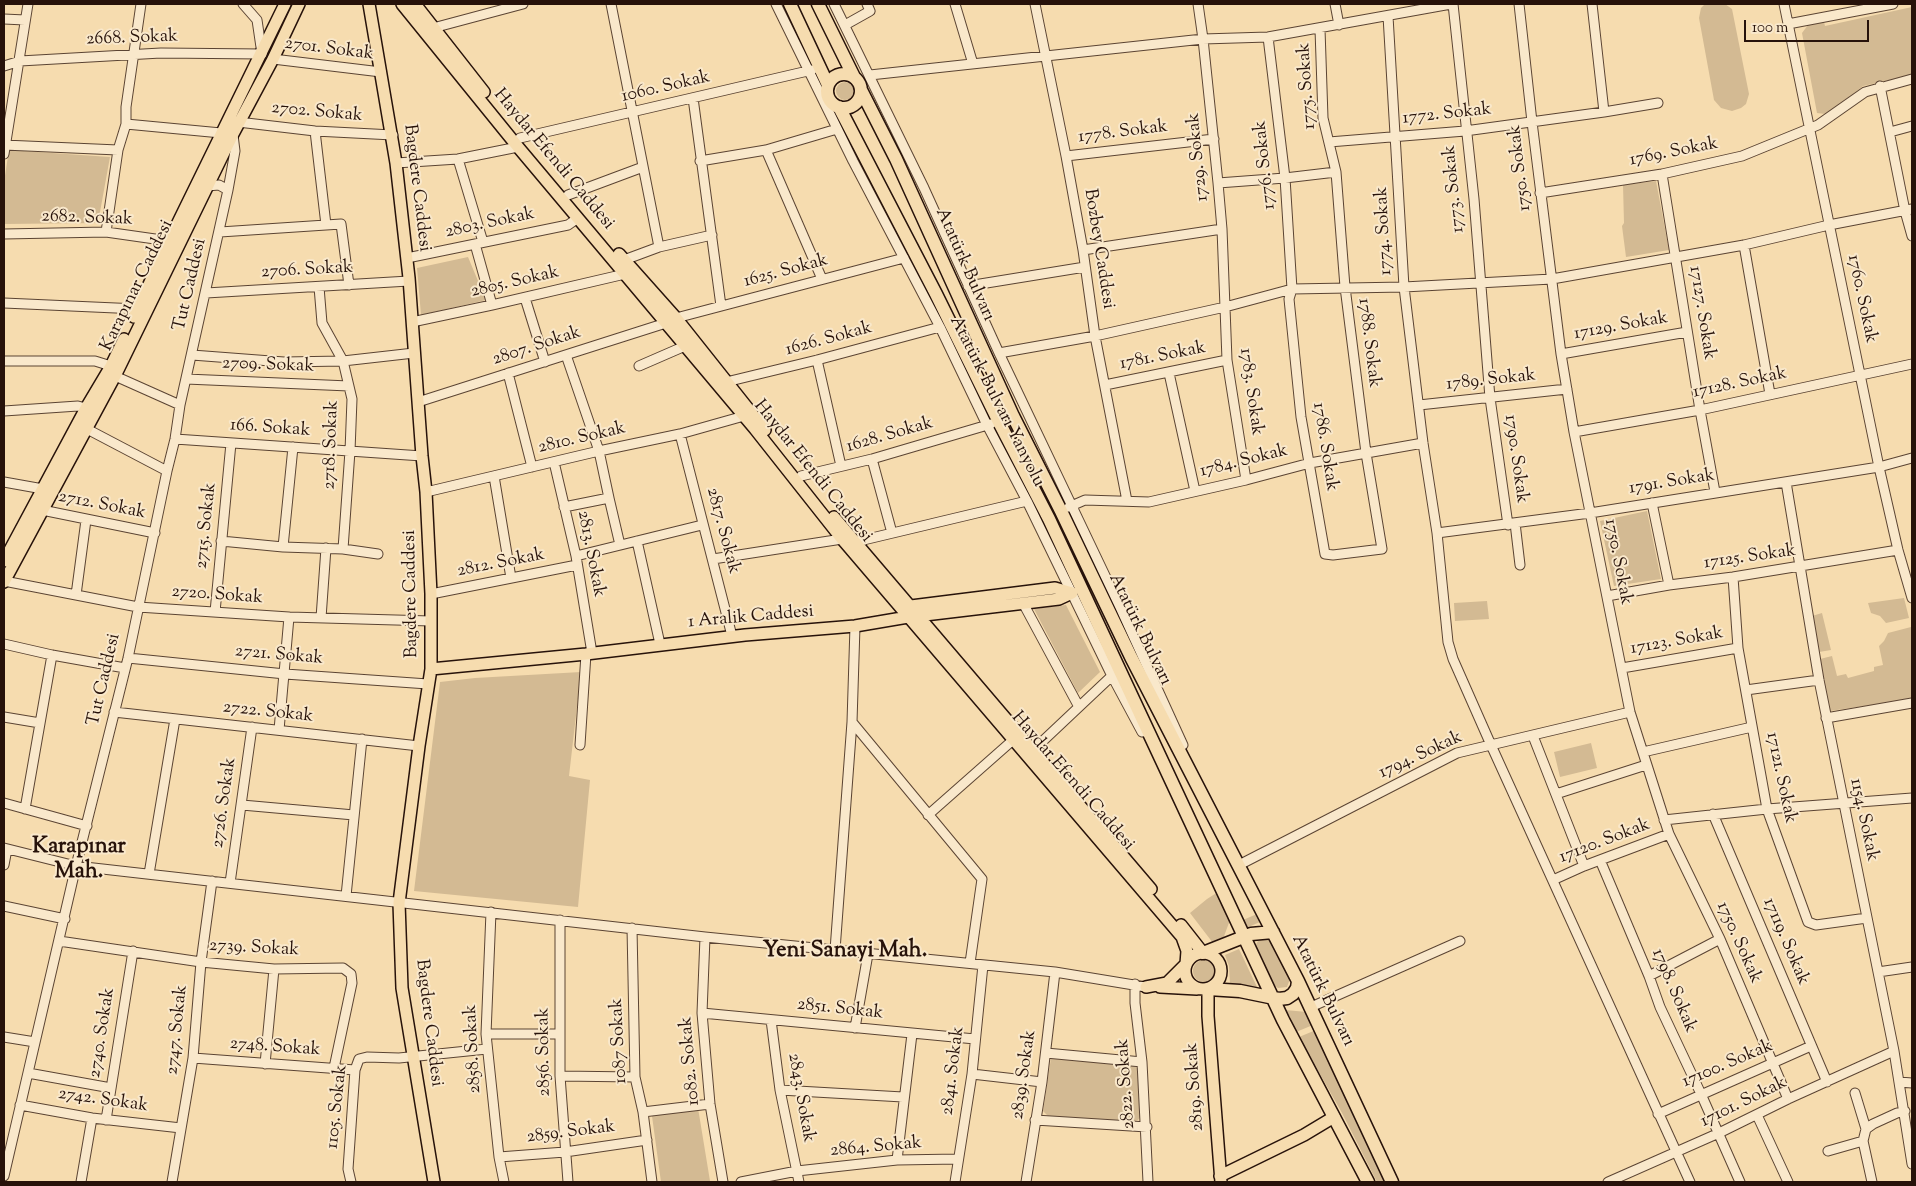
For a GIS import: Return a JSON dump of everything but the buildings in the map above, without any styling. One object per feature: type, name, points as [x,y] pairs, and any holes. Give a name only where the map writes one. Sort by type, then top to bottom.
[{"type":"highway","points":[[790,4],[814,69],[828,85]]},
{"type":"highway","points":[[818,4],[854,77],[858,80],[861,90],[858,100],[850,107],[839,107],[833,104],[827,92],[828,85],[837,75],[846,74],[854,77]]},
{"type":"highway","name":"Atatürk Bulvarı","points":[[861,90],[896,159],[1013,416],[1067,508],[1131,657],[1311,1007],[1392,1182]]},
{"type":"highway","name":"Atatürk Bulvarı","points":[[839,107],[936,294],[993,423],[1050,519],[1116,672],[1187,815],[1272,997],[1368,1182]]},
{"type":"highway","points":[[1203,953],[1258,932],[1273,932]]},
{"type":"highway","points":[[1205,989],[1287,998],[1297,988],[1298,981]]},
{"type":"main road","name":"Karapınar Caddesi","points":[[4,581],[86,429],[113,371],[207,186],[227,133],[285,4]]},
{"type":"main road","name":"Karapınar Caddesi","points":[[4,561],[86,408],[113,371],[138,309],[169,241],[227,133],[238,122],[273,59],[299,4]]},
{"type":"main road","name":"Bagdere Caddesi","points":[[369,4],[393,135],[407,258],[426,492],[431,594],[431,669],[399,902],[402,988],[434,1182]]},
{"type":"main road","name":"Haydar Efendi Caddesi","points":[[402,4],[519,143],[568,195],[624,260],[671,320],[685,346],[744,416],[842,539],[913,613],[1013,740],[1030,752],[1203,953]]},
{"type":"main road","name":"Haydar Efendi Caddesi","points":[[415,4],[578,218],[626,274],[671,320],[726,382],[913,613],[1182,937],[1186,949],[1186,964]]},
{"type":"main road","points":[[913,613],[1055,588],[1072,593]]},
{"type":"main road","name":"1 Aralik Caddesi","points":[[431,669],[589,654],[732,636],[856,626],[913,613],[1059,599],[1072,593]]},
{"type":"main road","points":[[1203,953],[1215,957],[1221,969],[1218,981],[1205,989],[1141,985],[1167,983],[1193,956],[1203,953]]},
{"type":"main road","points":[[1186,964],[1186,978],[1195,988],[1205,989]]},
{"type":"main road","name":"2819. Sokak","points":[[1205,989],[1220,1179]]},
{"type":"main road","points":[[1220,1179],[1334,1117]]},
{"type":"street","points":[[4,154],[28,4]]},
{"type":"street","points":[[106,232],[118,150],[126,124],[132,54],[141,4]]},
{"type":"street","points":[[244,4],[257,20],[262,54]]},
{"type":"street","points":[[433,28],[523,4]]},
{"type":"street","points":[[611,4],[659,247]]},
{"type":"street","name":"Atatürk Bulvarı Yanyolu","points":[[776,4],[814,69],[836,129],[940,327],[993,423],[1027,500],[1072,593],[1116,672]]},
{"type":"street","name":"Atatürk Bulvarı Yanyolu","points":[[834,4],[870,75],[999,353],[1067,508]]},
{"type":"street","points":[[845,25],[870,11],[867,4]]},
{"type":"street","points":[[954,4],[973,64]]},
{"type":"street","name":"Bozbey Caddesi","points":[[1035,4],[1066,156],[1083,250],[1095,336],[1127,501]]},
{"type":"street","name":"1729. Sokak","points":[[1198,4],[1218,183],[1225,307]]},
{"type":"street","points":[[1335,4],[1339,25]]},
{"type":"street","points":[[870,75],[1203,39],[1268,37],[1452,4]]},
{"type":"street","name":"1773. Sokak","points":[[1452,4],[1474,199],[1490,398]]},
{"type":"street","name":"1750. Sokak","points":[[1520,4],[1540,193],[1561,354],[1574,432],[1630,712],[1669,834],[1720,939],[1788,1099]]},
{"type":"street","points":[[1592,4],[1604,112]]},
{"type":"street","name":"1760. Sokak","points":[[1784,4],[1879,467],[1898,550],[1912,598]]},
{"type":"street","points":[[1788,24],[1893,4]]},
{"type":"street","name":"1774. Sokak","points":[[1388,16],[1404,287],[1423,443],[1437,533],[1448,642],[1453,659],[1491,745],[1690,1182]]},
{"type":"street","points":[[4,20],[25,20]]},
{"type":"street","name":"1775. Sokak","points":[[1320,29],[1323,118],[1329,142]]},
{"type":"street","name":"1776. Sokak","points":[[1268,37],[1285,178],[1292,290]]},
{"type":"street","name":"2668. Sokak","points":[[4,66],[20,61],[132,54],[262,54]]},
{"type":"street","name":"2701. Sokak","points":[[273,59],[381,72]]},
{"type":"street","name":"1060. Sokak","points":[[396,163],[458,159],[633,113],[814,69]]},
{"type":"street","name":"1769. Sokak","points":[[1540,193],[1662,174],[1742,156],[1809,129],[1844,108],[1865,92],[1880,86],[1912,79]]},
{"type":"street","points":[[1880,86],[1909,210],[1912,236]]},
{"type":"street","points":[[693,98],[700,162],[722,306]]},
{"type":"street","name":"1772. Sokak","points":[[1329,142],[1465,131],[1658,103]]},
{"type":"street","name":"2702. Sokak","points":[[238,122],[315,131],[393,135]]},
{"type":"street","points":[[126,124],[227,133]]},
{"type":"street","points":[[1890,132],[1912,126]]},
{"type":"street","points":[[700,162],[766,150],[836,129]]},
{"type":"street","points":[[315,131],[326,225]]},
{"type":"street","name":"Tut Caddesi","points":[[4,1176],[76,866],[128,658],[175,439],[180,405],[220,232],[235,151],[227,133]]},
{"type":"street","name":"1778. Sokak","points":[[1066,156],[1214,139]]},
{"type":"street","name":"1788. Sokak","points":[[1329,142],[1336,172],[1345,287],[1366,453],[1382,549]]},
{"type":"street","points":[[5,145],[118,150]]},
{"type":"street","points":[[766,150],[822,279]]},
{"type":"street","points":[[458,159],[492,305]]},
{"type":"street","points":[[568,195],[643,166]]},
{"type":"street","points":[[1218,183],[1336,172]]},
{"type":"street","name":"17127. Sokak","points":[[1662,174],[1700,410],[1716,492]]},
{"type":"street","points":[[207,186],[219,185],[228,190]]},
{"type":"street","points":[[999,353],[1095,336],[1292,290],[1345,287],[1404,287],[1552,279],[1744,245],[1829,225],[1909,210]]},
{"type":"street","name":"2803. Sokak","points":[[407,258],[568,225],[578,218]]},
{"type":"street","points":[[220,232],[341,224],[349,286]]},
{"type":"street","points":[[1083,250],[1222,229]]},
{"type":"street","name":"2682. Sokak","points":[[4,234],[106,232],[169,241]]},
{"type":"street","points":[[624,260],[659,247],[712,235]]},
{"type":"street","points":[[1744,245],[1770,394]]},
{"type":"street","name":"1625. Sokak","points":[[671,320],[904,258]]},
{"type":"street","points":[[968,286],[1085,267]]},
{"type":"street","name":"2805. Sokak","points":[[412,322],[526,298],[626,274]]},
{"type":"street","name":"2706. Sokak","points":[[206,293],[409,281]]},
{"type":"street","name":"2718. Sokak","points":[[319,287],[322,323],[343,361],[352,399],[343,550]]},
{"type":"street","name":"1786. Sokak","points":[[1292,290],[1289,299],[1301,417],[1325,554],[1333,555],[1382,549]]},
{"type":"street","points":[[526,298],[545,362]]},
{"type":"street","points":[[4,303],[138,309]]},
{"type":"street","name":"1783. Sokak","points":[[1225,307],[1227,360],[1246,480]]},
{"type":"street","name":"2807. Sokak","points":[[418,402],[671,320]]},
{"type":"street","name":"1626. Sokak","points":[[726,382],[940,327]]},
{"type":"street","name":"17129. Sokak","points":[[1561,354],[1687,332]]},
{"type":"street","points":[[639,366],[685,346]]},
{"type":"street","points":[[192,355],[267,361],[343,361],[414,353]]},
{"type":"street","points":[[566,355],[599,451],[620,545]]},
{"type":"street","points":[[817,360],[841,466]]},
{"type":"street","name":"1781. Sokak","points":[[1105,385],[1227,360]]},
{"type":"street","points":[[4,361],[95,361],[180,405]]},
{"type":"street","name":"17128. Sokak","points":[[1574,432],[1700,410],[1912,364]]},
{"type":"street","points":[[508,373],[532,467]]},
{"type":"street","points":[[1169,373],[1195,491]]},
{"type":"street","name":"2709. Sokak","points":[[186,379],[349,386]]},
{"type":"street","name":"1789. Sokak","points":[[1418,405],[1567,389]]},
{"type":"street","name":"1790. Sokak","points":[[1490,398],[1511,524],[1520,565]]},
{"type":"street","points":[[4,411],[78,406],[86,408]]},
{"type":"street","name":"2810. Sokak","points":[[426,492],[680,434],[744,416]]},
{"type":"street","name":"1628. Sokak","points":[[801,476],[872,459],[993,423]]},
{"type":"street","points":[[86,429],[167,471]]},
{"type":"street","name":"2817. Sokak","points":[[680,434],[732,636]]},
{"type":"street","name":"166. Sokak","points":[[175,439],[422,456]]},
{"type":"street","name":"2715. Sokak","points":[[215,612],[231,443]]},
{"type":"street","name":"1784. Sokak","points":[[1067,508],[1085,500],[1149,502],[1310,463],[1423,443]]},
{"type":"street","points":[[283,547],[293,447]]},
{"type":"street","name":"1791. Sokak","points":[[1437,533],[1590,513],[1879,467],[1912,458]]},
{"type":"street","points":[[872,459],[892,533]]},
{"type":"street","name":"2813. Sokak","points":[[554,462],[577,561],[589,654],[580,745]]},
{"type":"street","points":[[494,476],[511,578]]},
{"type":"street","points":[[4,482],[43,489]]},
{"type":"street","name":"1154. Sokak","points":[[1786,482],[1826,718],[1894,1051],[1912,1160]]},
{"type":"street","points":[[564,507],[609,498]]},
{"type":"street","points":[[855,542],[1027,500]]},
{"type":"street","points":[[1652,503],[1669,585]]},
{"type":"street","name":"2712. Sokak","points":[[42,510],[155,533]]},
{"type":"street","points":[[76,596],[86,520]]},
{"type":"street","name":"2812. Sokak","points":[[431,594],[511,578],[577,561],[620,545],[702,525]]},
{"type":"street","points":[[713,558],[842,539]]},
{"type":"street","points":[[221,541],[283,547],[326,548],[378,554]]},
{"type":"street","points":[[638,542],[660,644]]},
{"type":"street","points":[[321,618],[326,548]]},
{"type":"street","name":"17125. Sokak","points":[[1607,596],[1898,550]]},
{"type":"street","name":"17121. Sokak","points":[[1733,577],[1738,648],[1767,809],[1808,922],[1816,925],[1867,918]]},
{"type":"street","name":"2720. Sokak","points":[[4,581],[138,607],[289,617],[431,621]]},
{"type":"street","points":[[1023,603],[1080,707]]},
{"type":"street","points":[[279,730],[289,617]]},
{"type":"street","points":[[835,950],[852,722],[856,626]]},
{"type":"street","points":[[4,644],[125,668]]},
{"type":"street","name":"17123. Sokak","points":[[1622,668],[1738,648]]},
{"type":"street","points":[[25,809],[52,655]]},
{"type":"street","name":"2721. Sokak","points":[[128,658],[285,674],[428,684]]},
{"type":"street","points":[[1030,752],[1116,672]]},
{"type":"street","points":[[1746,690],[1819,680]]},
{"type":"street","points":[[1826,718],[1912,703]]},
{"type":"street","name":"2722. Sokak","points":[[114,712],[419,746]]},
{"type":"street","name":"1794. Sokak","points":[[1239,865],[1457,753],[1630,712]]},
{"type":"street","points":[[4,717],[40,723]]},
{"type":"street","points":[[149,874],[175,719]]},
{"type":"street","points":[[852,722],[928,815],[978,871],[982,879],[970,963]]},
{"type":"street","name":"2726. Sokak","points":[[230,883],[252,727]]},
{"type":"street","points":[[1643,752],[1752,727]]},
{"type":"street","points":[[1534,736],[1584,866]]},
{"type":"street","points":[[346,896],[362,740]]},
{"type":"street","points":[[928,815],[1013,740]]},
{"type":"street","points":[[1556,794],[1646,765]]},
{"type":"street","name":"17120. Sokak","points":[[1664,820],[1767,809],[1912,798]]},
{"type":"street","points":[[4,803],[87,826]]},
{"type":"street","points":[[242,805],[354,815]]},
{"type":"street","name":"17119. Sokak","points":[[1713,814],[1827,1082]]},
{"type":"street","name":"17120. Sokak","points":[[1552,880],[1669,834]]},
{"type":"street","points":[[4,865],[6,849],[76,866],[704,937],[1055,972],[1141,985]]},
{"type":"street","name":"1798. Sokak","points":[[1600,860],[1649,976],[1660,1007],[1740,1182]]},
{"type":"street","name":"2747. Sokak","points":[[172,1182],[193,1058],[201,962],[212,881]]},
{"type":"street","points":[[4,906],[65,919]]},
{"type":"street","name":"2858. Sokak","points":[[491,912],[486,1034],[499,1157],[504,1182]]},
{"type":"street","name":"2856. Sokak","points":[[560,920],[560,1076],[568,1182]]},
{"type":"street","name":"1087 Sokak","points":[[632,928],[635,1077],[647,1140],[652,1182]]},
{"type":"street","name":"1082. Sokak","points":[[704,937],[702,1013],[710,1104],[723,1182]]},
{"type":"street","points":[[1649,976],[1720,939]]},
{"type":"street","name":"2739. Sokak","points":[[59,941],[201,962],[274,969],[343,968],[351,974],[352,983],[334,1068]]},
{"type":"street","points":[[1311,1007],[1460,941]]},
{"type":"street","name":"2740. Sokak","points":[[106,1120],[133,951]]},
{"type":"street","points":[[855,1028],[868,954]]},
{"type":"street","name":"2841. Sokak","points":[[956,1182],[958,1158],[972,1074],[983,965]]},
{"type":"street","points":[[1878,972],[1912,967]]},
{"type":"street","points":[[266,1064],[274,969]]},
{"type":"street","name":"2839. Sokak","points":[[1026,1182],[1042,1082],[1055,972]]},
{"type":"street","name":"2822. Sokak","points":[[1141,985],[1135,1003],[1147,1127],[1148,1182]]},
{"type":"street","name":"2851. Sokak","points":[[702,1013],[975,1039]]},
{"type":"street","name":"2843. Sokak","points":[[771,1020],[780,1090],[799,1182]]},
{"type":"street","points":[[486,1034],[560,1034]]},
{"type":"street","points":[[897,1160],[912,1034]]},
{"type":"street","points":[[4,1037],[35,1042]]},
{"type":"street","name":"17100. Sokak","points":[[1658,1114],[1811,1046]]},
{"type":"street","points":[[413,1056],[487,1049]]},
{"type":"street","name":"17101. Sokak","points":[[1608,1182],[1757,1116],[1788,1099],[1894,1051]]},
{"type":"street","points":[[1046,1053],[1142,1062]]},
{"type":"street","name":"1105. Sokak","points":[[351,1182],[348,1169],[355,1070],[359,1059],[367,1057],[399,1058],[413,1056]]},
{"type":"street","name":"2748. Sokak","points":[[193,1058],[355,1070]]},
{"type":"street","points":[[28,1073],[111,1088]]},
{"type":"street","points":[[972,1074],[1042,1082]]},
{"type":"street","points":[[560,1076],[635,1077]]},
{"type":"street","points":[[1899,1082],[1912,1083]]},
{"type":"street","points":[[780,1090],[903,1098]]},
{"type":"street","points":[[1855,1093],[1866,1129],[1863,1141],[1872,1182]]},
{"type":"street","points":[[642,1112],[710,1104]]},
{"type":"street","name":"2742. Sokak","points":[[20,1105],[106,1120],[181,1128]]},
{"type":"street","points":[[1866,1129],[1889,1116],[1904,1111]]},
{"type":"street","points":[[1757,1116],[1788,1182]]},
{"type":"street","points":[[81,1182],[92,1118]]},
{"type":"street","points":[[1035,1120],[1147,1127]]},
{"type":"street","name":"2859. Sokak","points":[[499,1157],[565,1152],[647,1140]]},
{"type":"street","points":[[1828,1151],[1863,1141]]},
{"type":"street","name":"2864. Sokak","points":[[740,1182],[797,1171],[897,1160],[958,1158]]},
{"type":"street","points":[[1630,1171],[1632,1182]]},
{"type":"shaded area","points":[[1705,4],[1725,4],[1732,9],[1749,94],[1746,104],[1732,111],[1721,108],[1714,100],[1699,18],[1701,8]]},
{"type":"shaded area","points":[[1912,7],[1912,75],[1863,86],[1834,110],[1825,114],[1817,113],[1802,33],[1808,25],[1824,22],[1825,26]]},
{"type":"shaded area","points":[[841,82],[849,82],[854,87],[852,98],[841,100],[836,95],[836,87]]},
{"type":"shaded area","points":[[9,150],[110,157],[98,223],[4,224],[4,182]]},
{"type":"shaded area","points":[[1656,181],[1669,250],[1626,257],[1622,226],[1624,223],[1623,185]]},
{"type":"shaded area","points":[[468,257],[486,300],[421,315],[417,268]]},
{"type":"shaded area","points":[[1647,511],[1661,579],[1614,586],[1600,521]]},
{"type":"shaded area","points":[[1904,598],[1909,618],[1886,623],[1880,616],[1871,613],[1868,603]]},
{"type":"shaded area","points":[[1487,601],[1489,619],[1455,621],[1454,603]]},
{"type":"shaded area","points":[[1066,605],[1100,672],[1078,693],[1034,609]]},
{"type":"shaded area","points":[[1822,613],[1831,650],[1819,652],[1812,616]]},
{"type":"shaded area","points":[[1911,627],[1912,699],[1830,711],[1820,659],[1832,656],[1837,676],[1846,674],[1848,678],[1874,671],[1874,667],[1883,665],[1879,646],[1888,633]]},
{"type":"shaded area","points":[[581,672],[569,776],[590,780],[578,907],[414,891],[440,682],[475,678]]},
{"type":"shaded area","points":[[1591,743],[1597,768],[1560,777],[1554,752]]},
{"type":"shaded area","points":[[1218,892],[1230,920],[1223,939],[1213,943],[1190,913]]},
{"type":"shaded area","points":[[1257,914],[1260,922],[1246,928],[1243,920]]},
{"type":"shaded area","points":[[1264,938],[1270,940],[1290,979],[1287,987],[1278,988],[1274,985],[1255,946],[1258,941]]},
{"type":"shaded area","points":[[1239,949],[1256,988],[1230,984],[1229,966],[1225,955]]},
{"type":"shaded area","points":[[1204,960],[1212,963],[1215,971],[1212,979],[1204,982],[1196,979],[1193,971],[1196,963]]},
{"type":"shaded area","points":[[1285,1010],[1307,1012],[1313,1025],[1296,1032]]},
{"type":"shaded area","points":[[1316,1030],[1385,1182],[1377,1182],[1342,1113],[1299,1037]]},
{"type":"shaded area","points":[[1051,1058],[1139,1064],[1141,1116],[1138,1120],[1132,1122],[1048,1116],[1043,1111]]},
{"type":"shaded area","points":[[698,1108],[710,1181],[661,1182],[652,1116]]},
{"type":"district","name":"Karapınar Mah.","points":[[79,860]]},
{"type":"district","name":"Yeni Sanayi Mah.","points":[[845,952]]}]
